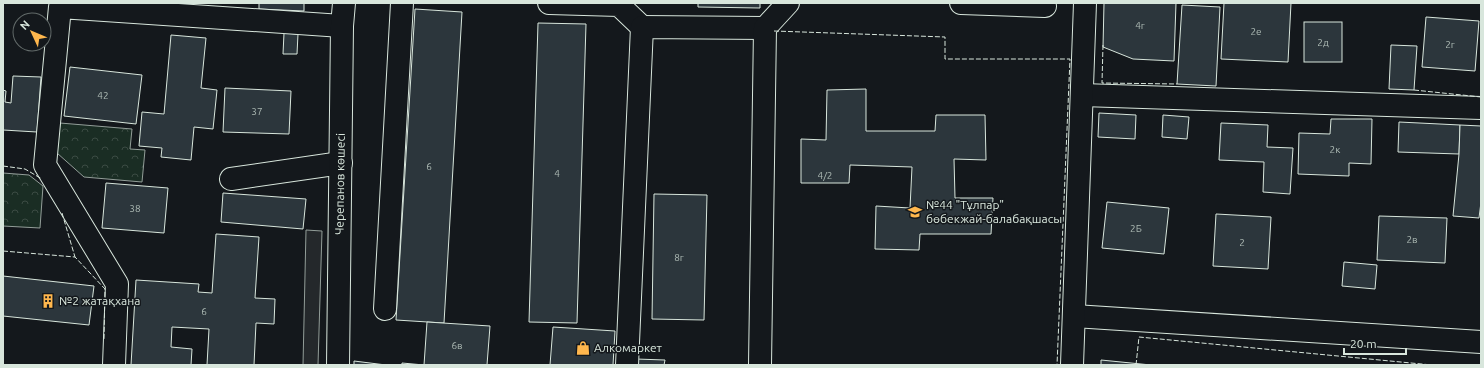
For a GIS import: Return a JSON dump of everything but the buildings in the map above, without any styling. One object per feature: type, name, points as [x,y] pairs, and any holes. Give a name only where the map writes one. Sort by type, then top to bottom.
[{"type":"street","name":"Черепанов көшесі","points":[[338,365],[342,26],[344,3]]},
{"type":"street","points":[[385,309],[402,3]]},
{"type":"street","points":[[549,3],[619,5],[642,27],[765,28]]},
{"type":"street","points":[[760,365],[765,28],[788,3]]},
{"type":"street","points":[[961,3],[1045,6]]},
{"type":"street","points":[[1072,365],[1085,3]]},
{"type":"street","points":[[114,365],[117,284],[45,165],[60,8],[342,26]]},
{"type":"street","points":[[628,365],[642,27]]},
{"type":"street","points":[[1082,95],[1481,108]]},
{"type":"street","points":[[231,179],[341,163]]},
{"type":"street","points":[[1074,316],[1481,342]]},
{"type":"green space","points":[[60,123],[132,129],[130,149],[145,150],[142,182],[84,177],[57,153]]},
{"type":"green space","points":[[3,173],[29,175],[43,186],[40,228],[3,226]]},
{"type":"shaded area","points":[[306,230],[322,231],[318,365],[303,365]]},
{"type":"fence","points":[[774,31],[945,37],[945,59],[1070,59],[1057,365]]},
{"type":"fence","points":[[1103,45],[1102,83],[1177,84]]},
{"type":"fence","points":[[1414,90],[1481,97]]},
{"type":"fence","points":[[3,166],[25,169],[42,179]]},
{"type":"fence","points":[[62,213],[75,257]]},
{"type":"fence","points":[[3,251],[75,257],[105,289],[104,339]]},
{"type":"fence","points":[[1136,365],[1139,337],[1432,365]]},
{"type":"place","name":"№44 \"Тұлпар\" бөбекжай-балабақшасы","points":[[915,212]]},
{"type":"place","name":"№2 жатақхана","points":[[48,301]]},
{"type":"place","name":"Алкомаркет","points":[[583,348]]}]
